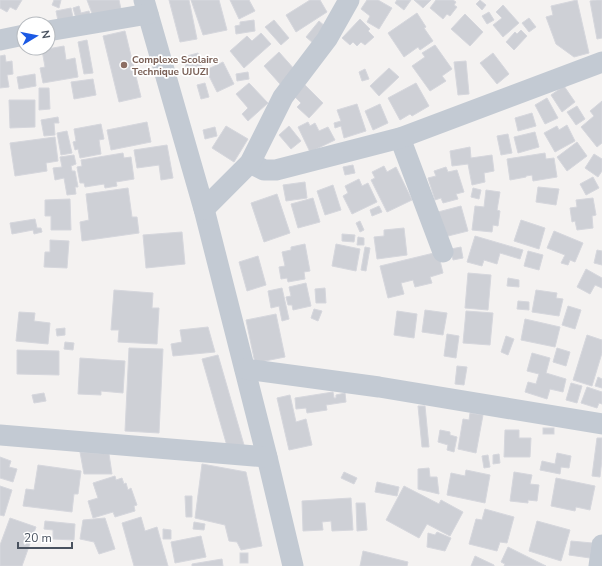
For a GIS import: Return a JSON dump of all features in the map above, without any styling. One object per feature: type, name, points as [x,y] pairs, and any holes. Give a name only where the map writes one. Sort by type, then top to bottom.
[{"type":"street","points":[[204,209],[250,163],[283,97],[327,39],[349,0]]},
{"type":"street","points":[[56,29],[146,7],[204,209],[293,566]]},
{"type":"street","points":[[0,40],[16,37]]},
{"type":"street","points":[[250,163],[264,170],[276,170],[400,138],[602,62]]},
{"type":"street","points":[[400,138],[443,252]]},
{"type":"street","points":[[245,369],[379,387],[602,424]]},
{"type":"street","points":[[0,435],[267,457]]},
{"type":"street","points":[[599,566],[602,545]]},
{"type":"building","points":[[0,0],[22,0],[16,10],[10,7],[7,12],[0,8]]},
{"type":"building","points":[[54,0],[61,0],[59,8],[52,5]]},
{"type":"building","points":[[87,0],[119,0],[121,9],[93,16]]},
{"type":"building","points":[[169,0],[189,0],[197,39],[180,42]]},
{"type":"building","points":[[191,0],[219,0],[227,30],[203,35]]},
{"type":"building","points":[[230,0],[249,0],[255,11],[239,19]]},
{"type":"building","points":[[310,0],[320,0],[327,12],[296,32],[286,15]]},
{"type":"building","points":[[367,0],[378,0],[392,8],[379,29],[367,22],[370,16],[361,9]]},
{"type":"building","points":[[397,0],[411,0],[404,10],[395,3]]},
{"type":"building","points":[[414,0],[431,0],[423,8]]},
{"type":"building","points":[[436,0],[453,0],[456,2],[454,5],[457,7],[450,16],[447,14],[443,19],[430,8]]},
{"type":"building","points":[[480,0],[486,5],[482,10],[476,4]]},
{"type":"building","points":[[577,0],[589,53],[574,57],[556,44],[546,17],[553,15],[551,6]]},
{"type":"building","points":[[602,0],[602,38],[597,39],[590,1]]},
{"type":"building","points":[[503,5],[519,23],[503,37],[493,25],[502,18],[496,12]]},
{"type":"building","points":[[79,6],[81,13],[89,11],[91,19],[77,22],[73,8]]},
{"type":"building","points":[[71,8],[74,22],[59,26],[56,11]]},
{"type":"building","points":[[489,12],[494,20],[487,24],[482,16]]},
{"type":"building","points":[[417,13],[426,27],[424,28],[433,41],[420,50],[418,47],[404,57],[388,33]]},
{"type":"building","points":[[465,14],[483,32],[470,46],[451,29]]},
{"type":"building","points":[[529,18],[536,27],[529,32],[522,23]]},
{"type":"building","points":[[360,19],[370,29],[368,31],[374,37],[365,45],[361,42],[357,46],[353,42],[350,45],[342,38]]},
{"type":"building","points":[[254,20],[255,31],[236,34],[235,26],[240,25],[240,22]]},
{"type":"building","points":[[274,20],[289,38],[281,45],[265,27]]},
{"type":"building","points":[[319,21],[326,27],[313,43],[306,37]]},
{"type":"building","points":[[521,30],[527,36],[514,50],[506,42],[515,32],[517,34]]},
{"type":"building","points":[[125,31],[141,97],[119,102],[103,36]]},
{"type":"building","points":[[261,33],[271,44],[244,68],[230,51],[247,36],[252,41]]},
{"type":"building","points":[[87,40],[93,73],[84,74],[78,42]]},
{"type":"building","points":[[435,45],[452,69],[442,76],[446,81],[430,91],[412,66],[425,57],[422,53]]},
{"type":"building","points":[[64,46],[66,60],[75,58],[78,77],[43,83],[40,68],[45,67],[43,56],[56,56],[56,47]]},
{"type":"building","points":[[279,52],[295,70],[280,84],[264,66]]},
{"type":"building","points":[[198,53],[203,70],[188,74],[183,57]]},
{"type":"building","points":[[493,53],[509,74],[497,84],[480,63]]},
{"type":"building","points":[[5,55],[6,62],[12,61],[13,74],[7,75],[9,87],[0,88],[0,56]]},
{"type":"building","points":[[466,61],[469,94],[458,95],[454,62]]},
{"type":"building","points":[[223,62],[234,84],[217,92],[206,70]]},
{"type":"building","points":[[389,68],[399,77],[379,96],[370,86]]},
{"type":"building","points":[[365,69],[369,79],[362,81],[359,72]]},
{"type":"building","points":[[248,72],[249,79],[237,81],[236,74]]},
{"type":"building","points":[[35,74],[36,86],[19,89],[17,77]]},
{"type":"building","points":[[93,79],[96,95],[74,99],[71,82]]},
{"type":"building","points":[[205,83],[209,97],[201,99],[197,85]]},
{"type":"building","points":[[249,83],[268,103],[248,121],[242,114],[248,108],[236,94]]},
{"type":"building","points":[[416,83],[429,106],[412,116],[410,114],[400,120],[388,98]]},
{"type":"building","points":[[305,85],[323,103],[309,118],[297,107],[301,103],[294,96]]},
{"type":"building","points":[[564,86],[575,102],[562,112],[551,95]]},
{"type":"building","points":[[39,88],[49,88],[50,109],[39,110]]},
{"type":"building","points":[[547,98],[558,118],[545,124],[535,105]]},
{"type":"building","points":[[9,100],[35,100],[35,127],[10,128]]},
{"type":"building","points":[[602,101],[602,143],[597,147],[581,127],[594,116],[590,111]]},
{"type":"building","points":[[357,104],[366,131],[344,138],[341,126],[335,128],[334,123],[341,121],[337,110]]},
{"type":"building","points":[[380,104],[388,123],[373,130],[365,111]]},
{"type":"building","points":[[577,106],[585,119],[576,125],[567,112]]},
{"type":"building","points":[[532,113],[536,126],[518,131],[515,118]]},
{"type":"building","points":[[58,117],[59,123],[54,123],[55,135],[44,136],[41,120]]},
{"type":"building","points":[[147,122],[151,142],[111,150],[107,130]]},
{"type":"building","points":[[308,122],[310,126],[315,123],[319,131],[328,127],[335,140],[310,152],[298,127]]},
{"type":"building","points":[[101,124],[104,139],[99,140],[101,154],[80,158],[78,149],[75,150],[73,142],[76,141],[74,129]]},
{"type":"building","points":[[567,125],[575,141],[555,152],[544,133],[557,126],[559,130]]},
{"type":"building","points":[[226,126],[248,139],[234,162],[212,148]]},
{"type":"building","points":[[289,126],[301,141],[291,149],[279,135]]},
{"type":"building","points":[[215,127],[217,136],[205,139],[203,130]]},
{"type":"building","points":[[67,131],[72,153],[61,155],[57,133]]},
{"type":"building","points":[[535,132],[539,147],[518,153],[514,137]]},
{"type":"building","points":[[508,134],[512,153],[501,155],[497,136]]},
{"type":"building","points":[[55,137],[58,161],[46,163],[47,171],[15,176],[10,143]]},
{"type":"building","points":[[577,142],[587,156],[567,171],[557,157]]},
{"type":"building","points":[[167,145],[173,178],[161,180],[159,165],[137,168],[134,150]]},
{"type":"building","points":[[470,147],[471,158],[492,155],[494,171],[484,173],[485,182],[472,185],[468,164],[452,166],[450,151]]},
{"type":"building","points":[[123,153],[124,158],[131,157],[134,179],[116,182],[117,186],[105,188],[104,184],[85,187],[84,183],[80,183],[77,167],[82,166],[81,160]]},
{"type":"building","points":[[545,153],[546,159],[554,158],[557,177],[533,181],[532,175],[510,180],[507,159]]},
{"type":"building","points":[[594,154],[602,159],[602,171],[598,177],[585,168]]},
{"type":"building","points":[[74,155],[76,164],[71,166],[72,171],[75,171],[78,187],[75,187],[76,194],[67,195],[64,178],[55,180],[53,168],[62,167],[60,157]]},
{"type":"building","points":[[353,165],[355,173],[345,175],[343,167]]},
{"type":"building","points":[[384,166],[387,172],[396,167],[412,200],[387,212],[371,180],[375,178],[372,172]]},
{"type":"building","points":[[446,167],[448,172],[457,170],[464,192],[456,194],[458,199],[443,203],[441,198],[435,200],[428,178],[436,176],[434,171]]},
{"type":"building","points":[[593,177],[599,188],[586,195],[580,184]]},
{"type":"building","points":[[359,179],[362,186],[368,183],[377,202],[352,214],[343,196],[348,193],[345,186]]},
{"type":"building","points":[[305,182],[307,198],[286,201],[283,185]]},
{"type":"building","points":[[333,185],[341,210],[325,215],[317,191]]},
{"type":"building","points":[[538,187],[559,189],[556,205],[536,202]]},
{"type":"building","points":[[128,188],[132,217],[137,217],[139,233],[82,241],[80,222],[89,220],[86,194]]},
{"type":"building","points":[[473,188],[481,190],[479,199],[471,197]]},
{"type":"building","points":[[486,190],[500,192],[497,210],[500,211],[498,226],[493,225],[492,232],[472,230],[475,206],[484,207]]},
{"type":"building","points":[[277,194],[290,233],[264,242],[251,203]]},
{"type":"building","points":[[313,198],[320,222],[298,228],[291,204]]},
{"type":"building","points":[[593,198],[596,215],[592,216],[593,228],[577,230],[575,221],[572,222],[570,208],[577,207],[576,200]]},
{"type":"building","points":[[70,199],[71,230],[51,230],[51,216],[45,216],[45,200]]},
{"type":"building","points":[[379,206],[382,212],[372,216],[370,210]]},
{"type":"building","points":[[461,206],[468,231],[444,237],[438,212]]},
{"type":"building","points":[[35,219],[37,228],[41,228],[42,232],[34,234],[33,230],[12,234],[10,223]]},
{"type":"building","points":[[521,220],[545,228],[539,249],[514,241]]},
{"type":"building","points":[[360,221],[364,230],[360,232],[356,223]]},
{"type":"building","points":[[404,228],[407,255],[377,259],[374,237],[384,236],[384,230]]},
{"type":"building","points":[[554,231],[583,243],[575,262],[570,260],[568,265],[561,263],[565,255],[547,248]]},
{"type":"building","points":[[182,232],[185,264],[146,268],[143,235]]},
{"type":"building","points":[[342,234],[355,235],[354,242],[342,241]]},
{"type":"building","points":[[475,236],[523,250],[520,259],[500,253],[497,264],[484,260],[482,266],[467,262]]},
{"type":"building","points":[[358,237],[364,238],[364,245],[357,245]]},
{"type":"building","points":[[50,240],[69,241],[67,268],[44,267],[45,252],[50,252]]},
{"type":"building","points":[[305,244],[310,271],[304,272],[305,279],[288,282],[287,278],[281,279],[279,267],[285,266],[282,252],[291,250],[291,247]]},
{"type":"building","points":[[336,244],[360,249],[356,271],[332,266]]},
{"type":"building","points":[[365,247],[370,248],[366,271],[361,270]]},
{"type":"building","points":[[461,247],[463,258],[453,260],[451,249]]},
{"type":"building","points":[[597,250],[602,251],[602,265],[594,263]]},
{"type":"building","points":[[528,251],[543,255],[539,270],[524,266]]},
{"type":"building","points":[[438,252],[443,273],[430,277],[432,283],[415,287],[413,280],[401,283],[404,294],[388,298],[380,266]]},
{"type":"building","points":[[258,256],[266,285],[247,291],[239,262]]},
{"type":"building","points":[[586,269],[602,278],[602,288],[595,285],[590,294],[577,287]]},
{"type":"building","points":[[468,273],[491,275],[488,310],[465,308]]},
{"type":"building","points":[[508,278],[519,280],[519,287],[507,286]]},
{"type":"building","points":[[306,283],[311,306],[293,310],[292,305],[288,305],[286,297],[291,296],[289,287]]},
{"type":"building","points":[[282,288],[289,319],[282,321],[279,306],[271,308],[268,291]]},
{"type":"building","points":[[325,288],[326,303],[316,303],[315,289]]},
{"type":"building","points":[[114,290],[153,293],[152,308],[159,308],[157,344],[118,342],[119,330],[111,330]]},
{"type":"building","points":[[536,290],[557,293],[556,298],[563,299],[559,316],[532,312]]},
{"type":"building","points":[[518,301],[529,302],[529,310],[517,309]]},
{"type":"building","points":[[568,306],[581,310],[575,329],[562,325]]},
{"type":"building","points":[[314,309],[322,311],[318,321],[311,318]]},
{"type":"building","points":[[425,310],[447,313],[443,335],[422,332]]},
{"type":"building","points":[[397,311],[417,314],[414,338],[394,335]]},
{"type":"building","points":[[466,311],[493,313],[490,345],[463,343]]},
{"type":"building","points":[[19,312],[35,313],[34,321],[50,323],[48,344],[16,341]]},
{"type":"building","points":[[276,314],[285,357],[255,363],[246,320]]},
{"type":"building","points":[[525,319],[560,327],[555,347],[521,340]]},
{"type":"building","points":[[208,327],[215,352],[173,356],[171,344],[182,342],[180,330]]},
{"type":"building","points":[[65,328],[65,335],[57,336],[56,329]]},
{"type":"building","points":[[447,334],[459,336],[456,358],[444,356]]},
{"type":"building","points":[[587,335],[602,340],[602,353],[592,386],[573,380]]},
{"type":"building","points":[[506,336],[514,339],[508,355],[501,352]]},
{"type":"building","points":[[65,342],[74,343],[73,350],[64,349]]},
{"type":"building","points":[[129,348],[163,349],[159,433],[125,431]]},
{"type":"building","points":[[557,348],[570,352],[566,366],[553,362]]},
{"type":"building","points":[[17,350],[59,351],[59,375],[17,374]]},
{"type":"building","points":[[532,353],[550,358],[546,373],[566,379],[563,392],[550,389],[547,399],[525,392],[528,382],[536,384],[539,374],[527,371]]},
{"type":"building","points":[[218,355],[244,445],[227,446],[202,359]]},
{"type":"building","points":[[80,358],[125,361],[123,393],[101,391],[101,395],[78,394]]},
{"type":"building","points":[[457,366],[467,367],[464,385],[455,384]]},
{"type":"building","points":[[598,377],[602,379],[602,388],[595,386]]},
{"type":"building","points":[[571,383],[582,386],[577,403],[566,400]]},
{"type":"building","points":[[587,387],[602,392],[602,404],[599,403],[597,408],[581,403]]},
{"type":"building","points":[[333,392],[334,398],[336,398],[336,395],[345,393],[346,402],[326,405],[327,410],[307,413],[306,408],[296,409],[295,398]]},
{"type":"building","points":[[44,393],[46,401],[34,403],[32,395]]},
{"type":"building","points":[[290,395],[296,422],[306,419],[312,445],[289,450],[277,398]]},
{"type":"building","points":[[418,406],[425,406],[429,447],[422,447]]},
{"type":"building","points":[[470,413],[483,415],[476,453],[458,449],[463,419],[469,420]]},
{"type":"building","points":[[543,428],[554,428],[554,434],[543,434]]},
{"type":"building","points":[[440,430],[450,432],[450,435],[457,437],[454,452],[447,450],[448,445],[438,442]]},
{"type":"building","points":[[505,430],[519,430],[519,438],[531,438],[530,457],[504,457]]},
{"type":"building","points":[[597,438],[602,438],[600,477],[592,476]]},
{"type":"building","points":[[80,452],[109,454],[112,474],[84,474]]},
{"type":"building","points":[[557,453],[571,456],[569,468],[561,467],[560,474],[540,470],[542,461],[555,464]]},
{"type":"building","points":[[499,454],[500,463],[493,464],[493,455]]},
{"type":"building","points":[[488,455],[490,467],[484,468],[482,456]]},
{"type":"building","points":[[0,457],[11,461],[9,467],[17,469],[13,482],[0,478]]},
{"type":"building","points":[[202,464],[246,472],[262,546],[241,550],[237,542],[229,541],[225,525],[195,518]]},
{"type":"building","points":[[38,465],[81,471],[78,494],[74,494],[72,512],[23,506],[26,489],[34,490]]},
{"type":"building","points":[[429,468],[430,477],[437,477],[439,494],[418,489],[418,469]]},
{"type":"building","points":[[466,470],[490,475],[485,503],[447,495],[451,473],[465,476]]},
{"type":"building","points":[[344,472],[357,478],[354,484],[341,478]]},
{"type":"building","points":[[514,472],[532,475],[530,484],[539,485],[537,501],[528,500],[528,503],[510,501]]},
{"type":"building","points":[[115,476],[116,480],[122,478],[124,484],[126,483],[128,490],[131,488],[137,505],[134,506],[135,511],[115,517],[113,512],[93,518],[88,501],[98,498],[93,483]]},
{"type":"building","points":[[556,478],[595,486],[590,510],[576,507],[575,511],[551,506]]},
{"type":"building","points":[[377,482],[399,487],[397,496],[375,492]]},
{"type":"building","points":[[0,486],[12,490],[4,516],[0,515]]},
{"type":"building","points":[[404,486],[439,504],[441,500],[463,512],[450,536],[427,524],[419,538],[386,520]]},
{"type":"building","points":[[185,496],[192,496],[192,517],[186,517]]},
{"type":"building","points":[[351,498],[353,530],[332,531],[331,521],[322,522],[323,530],[303,531],[302,501]]},
{"type":"building","points":[[356,503],[365,503],[367,530],[357,531]]},
{"type":"building","points":[[485,509],[514,517],[507,543],[500,542],[497,551],[469,544],[476,519],[482,520]]},
{"type":"building","points":[[141,517],[145,531],[157,527],[168,566],[134,566],[122,523]]},
{"type":"building","points":[[10,518],[36,527],[22,566],[0,566],[0,545]]},
{"type":"building","points":[[105,518],[115,549],[99,554],[94,542],[80,539],[83,520]]},
{"type":"building","points":[[45,521],[75,524],[74,540],[53,539],[53,530],[44,529]]},
{"type":"building","points":[[537,521],[570,530],[561,561],[529,551]]},
{"type":"building","points":[[194,522],[205,524],[204,530],[193,529]]},
{"type":"building","points":[[163,529],[171,530],[171,539],[163,539]]},
{"type":"building","points":[[437,532],[451,538],[445,551],[427,547],[428,533],[435,535]]},
{"type":"building","points":[[201,536],[206,557],[175,563],[171,542]]},
{"type":"building","points":[[571,541],[592,543],[590,558],[569,555]]},
{"type":"building","points":[[508,547],[546,566],[504,566],[505,564],[501,562]]},
{"type":"building","points":[[363,551],[408,562],[407,566],[360,566]]},
{"type":"building","points":[[240,553],[248,553],[248,563],[240,563]]},
{"type":"building","points":[[475,556],[494,565],[494,566],[471,566]]},
{"type":"building","points":[[222,559],[223,566],[192,566],[192,564]]},
{"type":"place","name":"Complexe Scolaire Technique UJUZI","points":[[124,65]]}]
